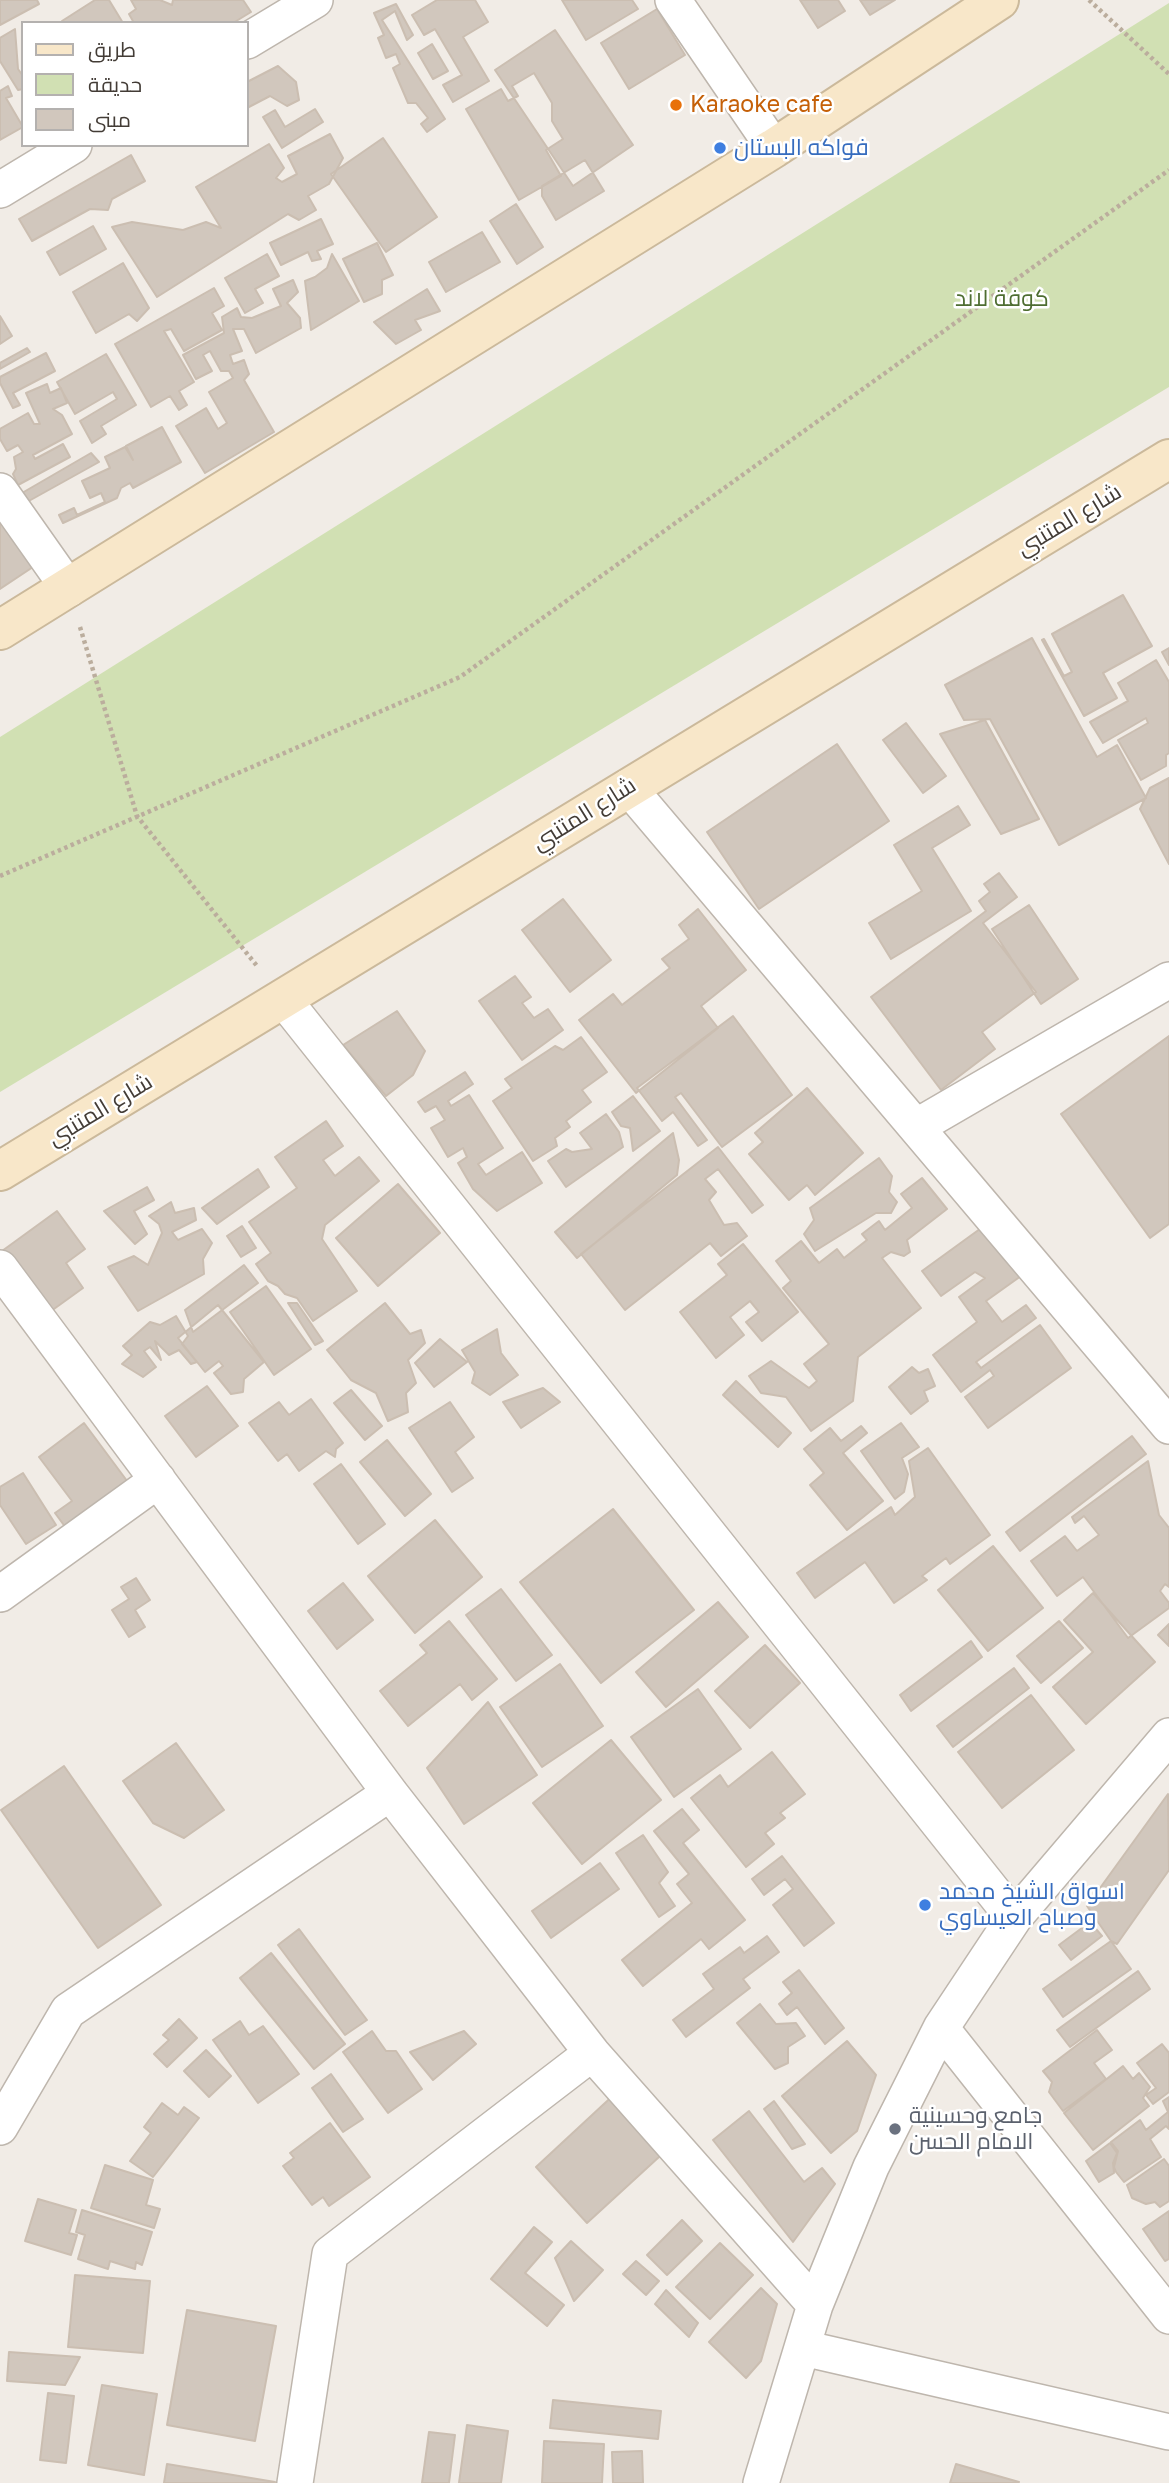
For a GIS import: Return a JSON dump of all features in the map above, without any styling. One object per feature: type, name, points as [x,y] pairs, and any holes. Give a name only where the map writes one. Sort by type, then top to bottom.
[{"type":"street","points":[[248,40],[315,0]]},
{"type":"street","points":[[673,0],[774,148]]},
{"type":"street","points":[[0,630],[774,148],[999,0]]},
{"type":"street","points":[[0,190],[71,147]]},
{"type":"street","name":"شارع المتنبي","points":[[0,1171],[1169,459]]},
{"type":"street","points":[[0,491],[69,589]]},
{"type":"street","points":[[628,787],[1169,1426]]},
{"type":"street","points":[[916,1127],[1169,980]]},
{"type":"street","points":[[284,1000],[1014,1918]]},
{"type":"street","points":[[0,1268],[390,1793],[592,2053],[815,2305]]},
{"type":"street","points":[[0,1594],[158,1480]]},
{"type":"street","points":[[761,2483],[815,2305],[871,2167],[942,2028],[1014,1918],[1169,1736]]},
{"type":"street","points":[[0,2127],[68,2011],[390,1793]]},
{"type":"street","points":[[942,2028],[1169,2316]]},
{"type":"street","points":[[295,2483],[330,2254],[592,2053]]},
{"type":"street","points":[[803,2348],[1169,2432]]},
{"type":"path","points":[[1089,0],[1169,74]]},
{"type":"path","points":[[0,876],[460,677],[1169,170]]},
{"type":"path","points":[[69,589],[137,816],[284,1000]]},
{"type":"green space","name":"كوفة لاند","points":[[1169,3],[1169,387],[0,1092],[0,737]]},
{"type":"building","points":[[0,0],[37,0],[39,4],[0,25]]},
{"type":"building","points":[[95,0],[109,0],[122,21],[62,21]]},
{"type":"building","points":[[131,0],[160,0],[172,5],[173,0],[243,0],[251,12],[236,21],[133,21],[129,14],[136,9]]},
{"type":"building","points":[[437,0],[475,0],[488,22],[463,37],[489,81],[453,102],[443,85],[462,75],[435,29],[424,35],[412,15]]},
{"type":"building","points":[[562,0],[632,0],[638,9],[586,40]]},
{"type":"building","points":[[800,0],[838,0],[845,11],[818,28]]},
{"type":"building","points":[[860,0],[895,0],[870,15]]},
{"type":"building","points":[[396,4],[413,35],[407,40],[395,11],[382,20],[445,119],[427,132],[421,124],[428,118],[416,103],[408,103],[393,68],[400,64],[396,54],[386,58],[378,38],[384,35],[374,13]]},
{"type":"building","points":[[657,9],[685,55],[629,89],[601,43]]},
{"type":"building","points":[[15,29],[21,89],[18,90],[0,61],[0,38]]},
{"type":"building","points":[[555,30],[633,145],[573,186],[495,70]]},
{"type":"building","points":[[432,44],[448,71],[433,79],[418,53]]},
{"type":"building","points":[[278,66],[296,82],[299,100],[287,106],[270,96],[248,107],[248,81]]},
{"type":"building","points":[[534,73],[552,103],[552,121],[563,139],[546,150],[561,176],[519,200],[466,109],[501,89],[508,101],[518,96],[512,86]]},
{"type":"building","points":[[8,86],[12,96],[6,98],[21,128],[0,140],[0,91]]},
{"type":"building","points":[[315,109],[323,122],[282,148],[263,117],[275,110],[285,127]]},
{"type":"building","points":[[330,134],[343,158],[329,184],[308,196],[316,210],[299,220],[288,214],[157,297],[112,227],[132,222],[183,230],[206,222],[221,228],[196,187],[269,144],[284,168],[276,178],[282,182],[297,174],[288,156]]},
{"type":"building","points":[[383,138],[437,217],[386,252],[331,174]]},
{"type":"building","points":[[131,155],[145,181],[112,199],[108,210],[90,209],[32,241],[19,219]]},
{"type":"building","points":[[585,160],[604,191],[556,220],[542,196],[542,186]]},
{"type":"building","points":[[516,204],[543,247],[517,264],[490,221]]},
{"type":"building","points":[[321,219],[333,244],[317,251],[321,259],[312,261],[308,252],[281,265],[270,243]]},
{"type":"building","points":[[93,226],[106,249],[60,275],[47,252]]},
{"type":"building","points":[[482,232],[500,262],[446,292],[429,262]]},
{"type":"building","points":[[377,243],[393,275],[382,280],[382,294],[364,302],[343,259]]},
{"type":"building","points":[[267,254],[279,276],[255,289],[263,303],[245,313],[225,278]]},
{"type":"building","points":[[332,254],[359,301],[311,330],[305,281],[327,268]]},
{"type":"building","points":[[123,263],[149,308],[137,321],[129,314],[96,333],[73,292]]},
{"type":"building","points":[[293,280],[298,292],[287,303],[300,318],[301,328],[256,353],[244,329],[233,329],[242,351],[230,355],[233,364],[244,360],[249,374],[244,380],[274,432],[205,473],[176,426],[206,408],[218,429],[227,423],[209,392],[233,378],[229,371],[221,371],[210,351],[203,355],[212,371],[196,379],[183,355],[224,333],[222,317],[237,308],[241,317],[252,318],[281,306],[273,289]]},
{"type":"building","points":[[214,288],[224,306],[212,313],[222,330],[184,351],[171,329],[164,331],[194,382],[179,391],[187,405],[179,410],[170,396],[151,407],[115,344]]},
{"type":"building","points":[[427,289],[440,311],[415,320],[421,330],[396,344],[374,322]]},
{"type":"building","points":[[0,316],[12,336],[0,344]]},
{"type":"building","points":[[27,348],[30,352],[0,369],[0,363]]},
{"type":"building","points":[[46,353],[55,371],[13,393],[20,405],[13,408],[0,383],[0,377]]},
{"type":"building","points":[[106,354],[136,405],[101,426],[106,434],[92,443],[80,421],[117,399],[113,392],[75,414],[57,382]]},
{"type":"building","points":[[47,384],[50,393],[61,388],[67,403],[53,409],[62,415],[72,434],[33,455],[35,459],[63,444],[70,457],[18,485],[13,474],[16,469],[14,457],[23,452],[18,445],[7,451],[0,439],[0,429],[28,413],[34,424],[40,424],[26,393]]},
{"type":"building","points":[[162,427],[181,462],[133,488],[130,483],[121,488],[117,498],[63,523],[59,515],[74,508],[77,515],[105,502],[101,493],[90,498],[82,481],[110,468],[105,457],[125,447],[133,460],[126,446]]},
{"type":"building","points":[[91,453],[99,462],[27,502],[22,493]]},
{"type":"building","points":[[0,507],[42,561],[0,589]]},
{"type":"building","points":[[1123,595],[1152,646],[1103,673],[1117,698],[1084,716],[1042,640],[1044,639],[1064,676],[1072,672],[1052,634]]},
{"type":"building","points":[[1032,638],[1097,757],[1117,745],[1146,798],[1059,845],[990,719],[964,720],[945,685]]},
{"type":"building","points":[[1169,648],[1169,665],[1162,652]]},
{"type":"building","points":[[1156,660],[1169,682],[1169,753],[1166,755],[1166,766],[1141,780],[1118,740],[1148,723],[1146,718],[1103,743],[1090,722],[1128,701],[1118,683]]},
{"type":"building","points":[[985,720],[1039,819],[1001,834],[940,734]]},
{"type":"building","points":[[906,723],[946,776],[923,793],[883,740]]},
{"type":"building","points":[[837,744],[889,821],[759,909],[707,832]]},
{"type":"building","points":[[1169,778],[1169,864],[1140,809],[1150,788]]},
{"type":"building","points":[[958,806],[970,825],[932,848],[971,911],[891,959],[869,923],[922,891],[894,845]]},
{"type":"building","points":[[999,873],[1017,897],[983,923],[1036,992],[982,1032],[995,1049],[941,1090],[871,997],[986,911],[979,901],[990,892],[984,884]]},
{"type":"building","points":[[563,899],[611,960],[570,992],[522,930]]},
{"type":"building","points":[[1029,905],[1078,979],[1041,1004],[992,929]]},
{"type":"building","points":[[698,909],[746,970],[701,1006],[718,1028],[636,1093],[579,1020],[613,994],[622,1005],[670,968],[662,959],[689,939],[679,925]]},
{"type":"building","points":[[515,976],[531,997],[522,1003],[534,1018],[548,1009],[563,1030],[522,1060],[479,1001]]},
{"type":"building","points":[[397,1011],[425,1051],[413,1075],[386,1096],[343,1045]]},
{"type":"building","points":[[733,1016],[792,1095],[722,1147],[681,1093],[675,1097],[707,1140],[698,1146],[673,1112],[662,1121],[637,1088]]},
{"type":"building","points":[[1169,1036],[1169,1224],[1150,1238],[1061,1114]]},
{"type":"building","points":[[581,1037],[607,1072],[582,1090],[591,1102],[566,1121],[570,1127],[555,1138],[557,1146],[533,1161],[493,1101],[512,1088],[505,1079],[555,1046],[563,1050]]},
{"type":"building","points":[[465,1072],[473,1084],[448,1101],[451,1106],[469,1095],[503,1148],[478,1164],[486,1175],[522,1152],[542,1183],[497,1211],[473,1189],[458,1163],[467,1157],[463,1148],[448,1157],[431,1128],[445,1120],[436,1106],[425,1112],[418,1102]]},
{"type":"building","points":[[807,1088],[863,1153],[815,1195],[807,1185],[789,1200],[749,1154],[763,1142],[755,1133]]},
{"type":"building","points":[[633,1096],[660,1131],[633,1151],[630,1128],[621,1126],[612,1112]]},
{"type":"building","points":[[606,1114],[619,1132],[623,1147],[566,1187],[548,1161],[566,1149],[572,1152],[592,1149],[580,1133]]},
{"type":"building","points":[[326,1121],[343,1146],[323,1160],[335,1176],[359,1157],[379,1181],[325,1225],[322,1239],[357,1291],[313,1321],[297,1298],[285,1294],[278,1286],[268,1281],[256,1264],[271,1253],[249,1222],[297,1188],[275,1157]]},
{"type":"building","points":[[673,1133],[679,1160],[677,1175],[577,1258],[555,1232]]},
{"type":"building","points":[[718,1147],[763,1205],[752,1213],[718,1169],[705,1179],[716,1192],[709,1200],[724,1225],[737,1223],[747,1236],[721,1256],[710,1243],[625,1310],[581,1254]]},
{"type":"building","points":[[879,1158],[892,1176],[889,1192],[897,1202],[891,1213],[876,1213],[815,1251],[804,1234],[814,1220],[810,1208]]},
{"type":"building","points":[[258,1169],[269,1187],[217,1224],[202,1208]]},
{"type":"building","points":[[922,1178],[947,1209],[907,1240],[910,1252],[904,1256],[891,1252],[882,1258],[921,1308],[858,1357],[853,1401],[811,1431],[786,1397],[761,1393],[749,1376],[771,1361],[809,1388],[817,1381],[804,1364],[829,1344],[783,1288],[791,1281],[776,1261],[801,1241],[819,1263],[837,1249],[844,1258],[867,1240],[862,1234],[879,1221],[885,1230],[912,1208],[901,1194]]},
{"type":"building","points":[[398,1184],[440,1233],[378,1286],[336,1238]]},
{"type":"building","points":[[147,1187],[154,1200],[134,1211],[147,1234],[135,1244],[104,1211]]},
{"type":"building","points":[[171,1202],[175,1213],[194,1208],[196,1220],[172,1232],[178,1240],[202,1229],[212,1243],[203,1259],[204,1274],[138,1311],[108,1267],[134,1256],[148,1265],[162,1233],[159,1224],[149,1216]]},
{"type":"building","points":[[57,1211],[85,1249],[66,1263],[83,1288],[47,1314],[2,1251]]},
{"type":"building","points":[[242,1226],[256,1248],[241,1257],[227,1236]]},
{"type":"building","points":[[984,1226],[1021,1276],[986,1301],[1002,1322],[1026,1305],[1036,1318],[976,1362],[981,1368],[1040,1325],[1071,1368],[988,1428],[965,1397],[994,1376],[990,1370],[961,1392],[933,1355],[977,1322],[959,1297],[985,1278],[975,1272],[941,1296],[922,1271]]},
{"type":"building","points":[[743,1244],[798,1312],[762,1341],[746,1322],[759,1312],[750,1301],[730,1317],[744,1335],[716,1358],[680,1312],[727,1275],[718,1264]]},
{"type":"building","points":[[244,1265],[258,1283],[193,1332],[185,1310]]},
{"type":"building","points":[[266,1286],[311,1349],[274,1375],[230,1312]]},
{"type":"building","points":[[288,1303],[297,1303],[323,1341],[315,1345]]},
{"type":"building","points":[[385,1303],[410,1334],[421,1330],[425,1343],[408,1360],[416,1383],[406,1393],[408,1412],[388,1421],[376,1393],[351,1380],[327,1350]]},
{"type":"building","points":[[218,1305],[264,1362],[244,1379],[243,1392],[231,1394],[214,1373],[223,1366],[219,1361],[205,1372],[178,1338]]},
{"type":"building","points":[[176,1316],[188,1336],[182,1344],[197,1362],[191,1364],[179,1350],[169,1355],[155,1341],[161,1360],[150,1347],[144,1351],[156,1367],[143,1377],[122,1364],[132,1355],[123,1346],[150,1322],[160,1325]]},
{"type":"building","points":[[497,1329],[501,1353],[518,1375],[490,1395],[472,1383],[475,1372],[462,1350]]},
{"type":"building","points":[[440,1339],[467,1362],[434,1387],[415,1363]]},
{"type":"building","points":[[912,1367],[919,1373],[928,1369],[935,1386],[924,1391],[928,1401],[911,1414],[889,1387]]},
{"type":"building","points":[[736,1381],[791,1433],[778,1447],[723,1395]]},
{"type":"building","points":[[207,1386],[238,1426],[196,1457],[165,1416]]},
{"type":"building","points":[[543,1388],[560,1402],[521,1428],[503,1402]]},
{"type":"building","points":[[351,1390],[382,1426],[365,1440],[334,1403]]},
{"type":"building","points":[[311,1399],[343,1443],[336,1449],[335,1457],[326,1451],[299,1471],[287,1454],[278,1461],[249,1423],[279,1402],[289,1415]]},
{"type":"building","points":[[450,1402],[474,1437],[455,1452],[473,1478],[452,1492],[409,1428]]},
{"type":"building","points":[[84,1423],[139,1497],[77,1543],[55,1513],[72,1501],[39,1457]]},
{"type":"building","points":[[901,1423],[919,1447],[902,1458],[908,1474],[904,1492],[895,1499],[861,1451]]},
{"type":"building","points":[[861,1426],[867,1433],[843,1453],[883,1501],[847,1530],[810,1485],[824,1473],[804,1449],[830,1428],[841,1441]]},
{"type":"building","points":[[1132,1436],[1146,1454],[1020,1551],[1006,1532]]},
{"type":"building","points":[[387,1440],[431,1494],[405,1516],[360,1462]]},
{"type":"building","points":[[928,1448],[990,1535],[950,1564],[946,1558],[922,1576],[927,1580],[894,1603],[865,1562],[815,1598],[797,1573],[891,1507],[895,1515],[915,1497],[909,1461]]},
{"type":"building","points":[[1148,1461],[1159,1515],[1169,1528],[1169,1587],[1165,1584],[1160,1591],[1169,1603],[1169,1608],[1128,1638],[1083,1577],[1057,1596],[1031,1561],[1065,1536],[1077,1551],[1099,1535],[1084,1516],[1075,1523],[1072,1517]]},
{"type":"building","points":[[341,1464],[385,1524],[358,1544],[314,1484]]},
{"type":"building","points":[[23,1473],[56,1525],[26,1544],[0,1505],[0,1487]]},
{"type":"building","points":[[613,1509],[694,1610],[601,1683],[520,1582]]},
{"type":"building","points":[[435,1520],[482,1577],[415,1633],[368,1576]]},
{"type":"building","points":[[993,1546],[1043,1608],[988,1651],[938,1590]]},
{"type":"building","points":[[136,1578],[150,1600],[135,1610],[145,1627],[129,1637],[112,1610],[129,1599],[121,1587]]},
{"type":"building","points":[[343,1583],[373,1620],[337,1649],[308,1611]]},
{"type":"building","points":[[501,1589],[552,1655],[516,1681],[466,1615]]},
{"type":"building","points":[[1093,1593],[1155,1662],[1086,1724],[1053,1687],[1093,1652],[1064,1620]]},
{"type":"building","points":[[718,1602],[748,1637],[666,1707],[636,1672]]},
{"type":"building","points":[[449,1621],[497,1679],[472,1700],[460,1684],[408,1726],[380,1691],[427,1653],[420,1645]]},
{"type":"building","points":[[1059,1621],[1083,1648],[1041,1683],[1017,1656]]},
{"type":"building","points":[[1169,1624],[1169,1646],[1158,1635]]},
{"type":"building","points":[[971,1641],[982,1657],[911,1711],[900,1695]]},
{"type":"building","points":[[765,1645],[800,1683],[750,1728],[715,1691]]},
{"type":"building","points":[[560,1664],[603,1726],[542,1767],[500,1707]]},
{"type":"building","points":[[1014,1668],[1029,1688],[953,1747],[937,1726]]},
{"type":"building","points":[[698,1689],[741,1749],[674,1797],[631,1737]]},
{"type":"building","points":[[1031,1695],[1074,1750],[1002,1808],[958,1752]]},
{"type":"building","points":[[488,1702],[537,1775],[464,1824],[427,1768]]},
{"type":"building","points":[[611,1740],[661,1800],[582,1864],[533,1803]]},
{"type":"building","points":[[176,1743],[224,1810],[184,1838],[153,1823],[123,1781]]},
{"type":"building","points":[[772,1752],[805,1794],[780,1813],[785,1818],[765,1833],[774,1844],[746,1867],[691,1798],[720,1775],[728,1787]]},
{"type":"building","points":[[64,1766],[161,1905],[98,1948],[1,1810]]},
{"type":"building","points":[[1168,1794],[1169,1870],[1117,1944],[1111,1941],[1087,1906]]},
{"type":"building","points":[[682,1809],[699,1830],[683,1843],[745,1920],[709,1949],[701,1939],[643,1986],[622,1960],[692,1903],[677,1884],[689,1874],[654,1831]]},
{"type":"building","points":[[643,1835],[668,1872],[659,1883],[675,1906],[659,1917],[616,1853]]},
{"type":"building","points":[[782,1856],[834,1923],[804,1946],[773,1905],[793,1889],[785,1879],[764,1895],[752,1879]]},
{"type":"building","points":[[600,1863],[619,1889],[551,1938],[532,1911]]},
{"type":"building","points":[[1090,1922],[1102,1936],[1071,1960],[1059,1945]]},
{"type":"building","points":[[299,1929],[367,2020],[345,2035],[278,1945]]},
{"type":"building","points":[[767,1936],[779,1952],[743,1979],[750,1988],[686,2037],[673,2020],[714,1989],[703,1974],[740,1947],[744,1953]]},
{"type":"building","points":[[1111,1941],[1131,1969],[1063,2017],[1043,1989]]},
{"type":"building","points":[[271,1953],[345,2044],[314,2069],[240,1978]]},
{"type":"building","points":[[799,1970],[844,2028],[825,2044],[797,2007],[787,2015],[779,2004],[792,1993],[783,1982]]},
{"type":"building","points":[[1138,1971],[1150,1989],[1070,2047],[1057,2030]]},
{"type":"building","points":[[760,2004],[776,2024],[796,2023],[805,2036],[788,2047],[788,2063],[775,2069],[737,2023]]},
{"type":"building","points":[[179,2019],[197,2038],[167,2067],[154,2054],[169,2040],[163,2035]]},
{"type":"building","points":[[240,2021],[249,2035],[263,2026],[299,2074],[258,2103],[213,2040]]},
{"type":"building","points":[[1097,2030],[1112,2050],[1094,2063],[1106,2079],[1063,2111],[1049,2092],[1052,2082],[1043,2071]]},
{"type":"building","points":[[372,2031],[386,2051],[396,2051],[422,2089],[388,2113],[343,2052]]},
{"type":"building","points":[[464,2031],[476,2044],[433,2080],[410,2052]]},
{"type":"building","points":[[847,2041],[876,2075],[857,2131],[831,2153],[782,2096]]},
{"type":"building","points":[[1162,2044],[1169,2053],[1169,2092],[1153,2104],[1146,2095],[1156,2088],[1137,2063]]},
{"type":"building","points":[[206,2050],[231,2076],[209,2097],[184,2071]]},
{"type":"building","points":[[1123,2066],[1133,2079],[1139,2073],[1150,2087],[1143,2098],[1149,2106],[1093,2150],[1064,2113]]},
{"type":"building","points":[[331,2074],[363,2119],[343,2132],[312,2088]]},
{"type":"building","points":[[619,2090],[671,2146],[587,2223],[536,2167]]},
{"type":"building","points":[[1169,2097],[1169,2129],[1166,2126],[1150,2139],[1161,2157],[1124,2182],[1114,2167],[1118,2151],[1111,2142],[1140,2120],[1146,2130],[1168,2112],[1163,2101]]},
{"type":"building","points":[[774,2101],[805,2144],[792,2149],[764,2109]]},
{"type":"building","points":[[162,2103],[178,2115],[184,2107],[199,2118],[153,2177],[130,2161],[151,2133],[144,2127]]},
{"type":"building","points":[[749,2111],[804,2182],[822,2168],[835,2184],[793,2242],[713,2140]]},
{"type":"building","points":[[330,2123],[370,2177],[329,2206],[323,2197],[312,2205],[283,2166],[294,2158],[290,2153]]},
{"type":"building","points":[[1110,2143],[1117,2153],[1113,2163],[1114,2173],[1099,2182],[1086,2161]]},
{"type":"building","points":[[1164,2159],[1169,2166],[1169,2201],[1160,2207],[1155,2202],[1146,2204],[1132,2198],[1127,2185]]},
{"type":"building","points":[[105,2165],[153,2180],[146,2205],[160,2209],[154,2228],[91,2208]]},
{"type":"building","points":[[38,2199],[76,2210],[69,2233],[77,2235],[71,2255],[25,2241]]},
{"type":"building","points":[[82,2210],[152,2232],[142,2265],[136,2262],[135,2269],[110,2261],[108,2269],[78,2259],[85,2235],[76,2232]]},
{"type":"building","points":[[1169,2211],[1169,2259],[1165,2261],[1143,2229]]},
{"type":"building","points":[[682,2220],[702,2241],[667,2275],[647,2255]]},
{"type":"building","points":[[534,2227],[552,2242],[525,2273],[564,2305],[547,2326],[491,2279]]},
{"type":"building","points":[[571,2241],[603,2270],[574,2301],[555,2258]]},
{"type":"building","points":[[720,2243],[753,2275],[710,2319],[676,2287]]},
{"type":"building","points":[[636,2261],[659,2281],[646,2295],[623,2274]]},
{"type":"building","points":[[75,2275],[150,2281],[143,2353],[68,2347]]},
{"type":"building","points":[[761,2288],[777,2304],[761,2361],[746,2378],[709,2342]]},
{"type":"building","points":[[666,2290],[698,2323],[689,2337],[655,2304]]},
{"type":"building","points":[[187,2310],[276,2326],[255,2441],[167,2425]]},
{"type":"building","points":[[9,2352],[80,2357],[65,2385],[7,2381]]},
{"type":"building","points":[[102,2385],[157,2394],[144,2475],[88,2465]]},
{"type":"building","points":[[48,2393],[74,2396],[66,2463],[40,2460]]},
{"type":"building","points":[[553,2400],[661,2411],[658,2439],[550,2428]]},
{"type":"building","points":[[467,2425],[508,2431],[501,2483],[459,2483]]},
{"type":"building","points":[[429,2432],[455,2435],[449,2483],[422,2483]]},
{"type":"building","points":[[544,2441],[604,2444],[602,2483],[542,2483]]},
{"type":"building","points":[[642,2451],[643,2483],[613,2483],[612,2452]]},
{"type":"building","points":[[167,2464],[275,2482],[275,2483],[164,2483]]},
{"type":"building","points":[[956,2464],[1019,2482],[950,2483]]},
{"type":"place","name":"Karaoke cafe","points":[[676,105]]},
{"type":"place","name":"فواكه البستان","points":[[720,148]]},
{"type":"place","name":"اسواق الشيخ محمد وصباح العيساوي","points":[[925,1905]]},
{"type":"place","name":"جامع وحسينية الامام الحسن","points":[[895,2129]]}]
